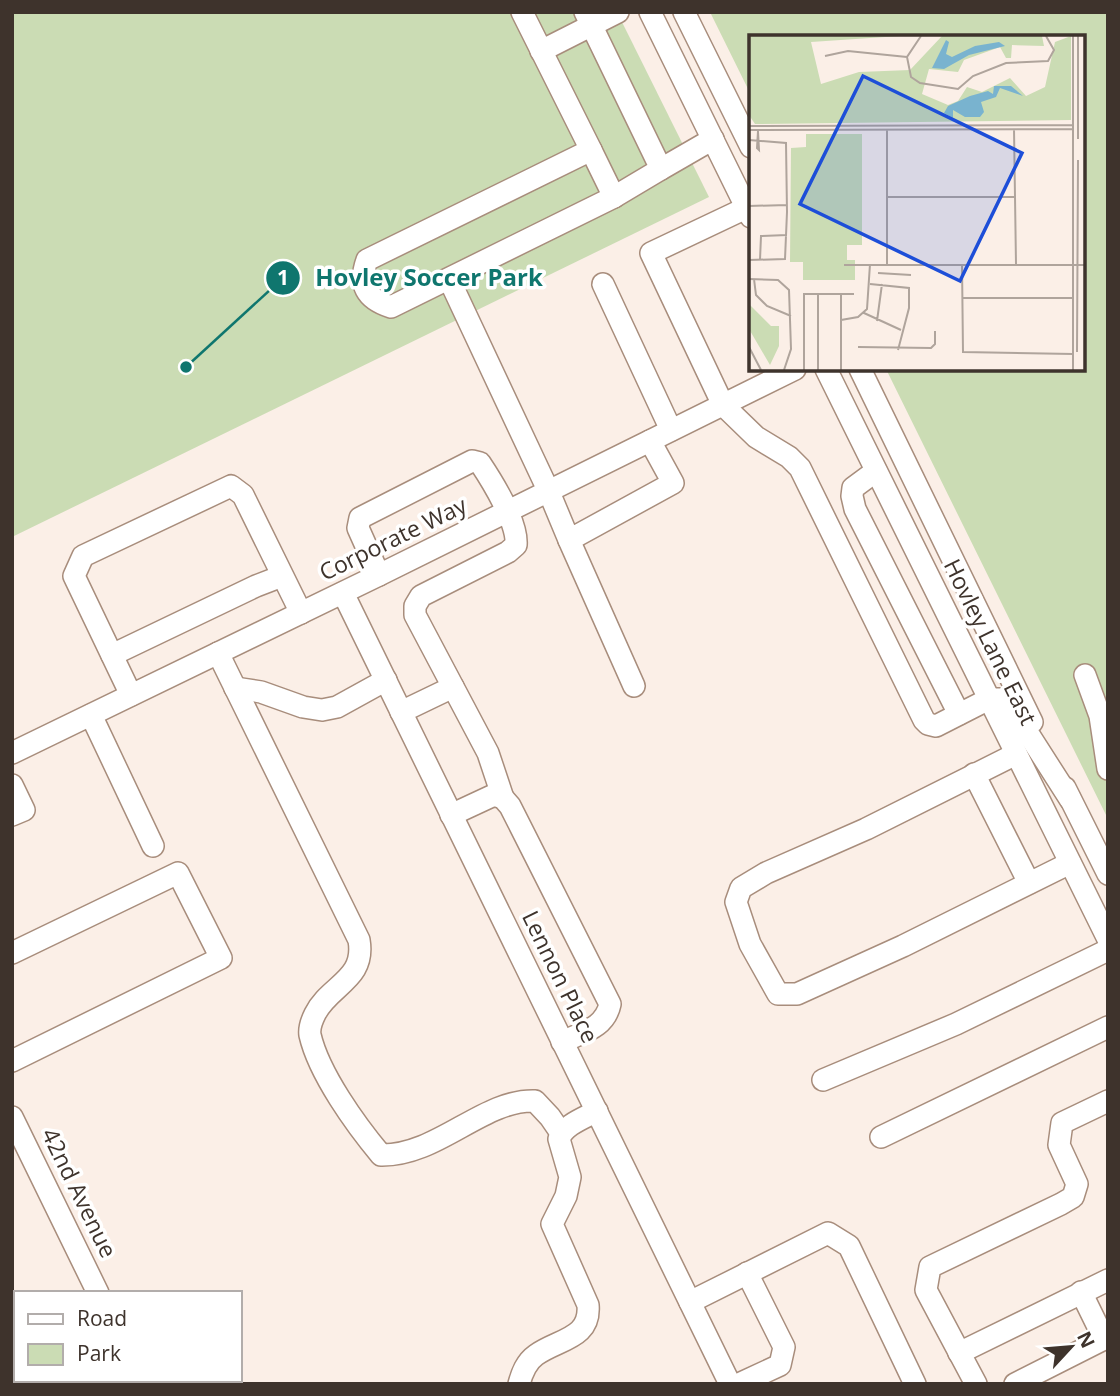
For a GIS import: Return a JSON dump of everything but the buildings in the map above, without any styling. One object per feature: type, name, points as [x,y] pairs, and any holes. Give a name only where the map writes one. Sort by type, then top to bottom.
[{"type":"street","points":[[522,12],[614,197]]},
{"type":"street","points":[[541,51],[588,19],[618,12]]},
{"type":"street","points":[[650,12],[748,212],[651,253],[723,405],[756,437],[789,457],[800,468],[924,720],[936,726],[989,699],[1001,699],[1070,799]]},
{"type":"street","points":[[668,12],[683,27],[728,100]]},
{"type":"street","points":[[684,12],[749,143]]},
{"type":"street","points":[[588,19],[661,169]]},
{"type":"street","points":[[590,150],[367,260],[362,274],[366,291],[377,303],[391,307],[614,197],[713,139]]},
{"type":"street","points":[[449,279],[549,492],[634,686]]},
{"type":"street","points":[[603,284],[671,430]]},
{"type":"street","name":"Corporate Way","points":[[15,746],[91,715],[507,513],[790,371]]},
{"type":"street","name":"Hovley Lane East","points":[[827,371],[1108,939]]},
{"type":"street","name":"Hovley Lane East","points":[[861,371],[1108,874]]},
{"type":"street","points":[[569,540],[673,483],[650,441]]},
{"type":"street","points":[[379,575],[358,528],[360,518],[472,461],[480,463],[507,513],[517,537],[516,545],[508,552],[421,596],[415,606],[415,615],[488,753],[503,798],[510,806],[610,1004],[607,1016],[594,1028],[562,1042]]},
{"type":"street","points":[[876,471],[853,488],[855,509],[959,714]]},
{"type":"street","points":[[131,695],[74,576],[83,556],[231,485],[243,495],[301,613]]},
{"type":"street","points":[[112,655],[282,576]]},
{"type":"street","name":"Lennon Place","points":[[343,593],[730,1384]]},
{"type":"street","points":[[218,653],[359,940],[361,951],[356,969],[320,1006],[309,1032],[324,1068],[357,1126],[382,1155],[399,1155],[435,1142],[520,1101],[535,1101],[561,1133]]},
{"type":"street","points":[[1085,675],[1100,716],[1108,769]]},
{"type":"street","points":[[235,688],[261,692],[303,707],[322,710],[337,707],[386,680]]},
{"type":"street","points":[[401,712],[453,687]]},
{"type":"street","points":[[91,715],[153,846]]},
{"type":"street","points":[[1016,754],[866,829],[766,873],[741,888],[736,902],[750,944],[778,994],[797,994],[902,946],[1070,863]]},
{"type":"street","points":[[974,775],[1029,883]]},
{"type":"street","points":[[12,785],[24,810],[12,815]]},
{"type":"street","points":[[451,814],[494,794],[503,798]]},
{"type":"street","points":[[12,953],[178,873],[221,958],[12,1061]]},
{"type":"street","points":[[823,1080],[956,1024],[1108,950]]},
{"type":"street","points":[[881,1137],[1108,1027]]},
{"type":"street","points":[[976,1384],[926,1290],[930,1267],[1073,1197],[1077,1184],[1059,1145],[1062,1124],[1108,1101]]},
{"type":"street","points":[[519,1384],[523,1369],[534,1356],[584,1329],[589,1319],[588,1305],[552,1224],[566,1196],[570,1177],[559,1139],[561,1133],[597,1111]]},
{"type":"street","name":"42nd Avenue","points":[[12,1117],[97,1291]]},
{"type":"street","points":[[690,1302],[828,1233],[849,1246],[915,1384]]},
{"type":"street","points":[[739,1384],[780,1365],[784,1347],[747,1273]]},
{"type":"street","points":[[959,1353],[1108,1280]]},
{"type":"street","points":[[1022,1382],[1106,1338],[1081,1292]]},
{"type":"green space","points":[[12,12],[617,12],[709,197],[12,537]]},
{"type":"green space","points":[[710,12],[1108,12],[1108,819],[887,371],[1085,371],[1085,35],[749,35],[749,91]]},
{"type":"place","name":"Hovley Soccer Park","points":[[186,367]]}]
